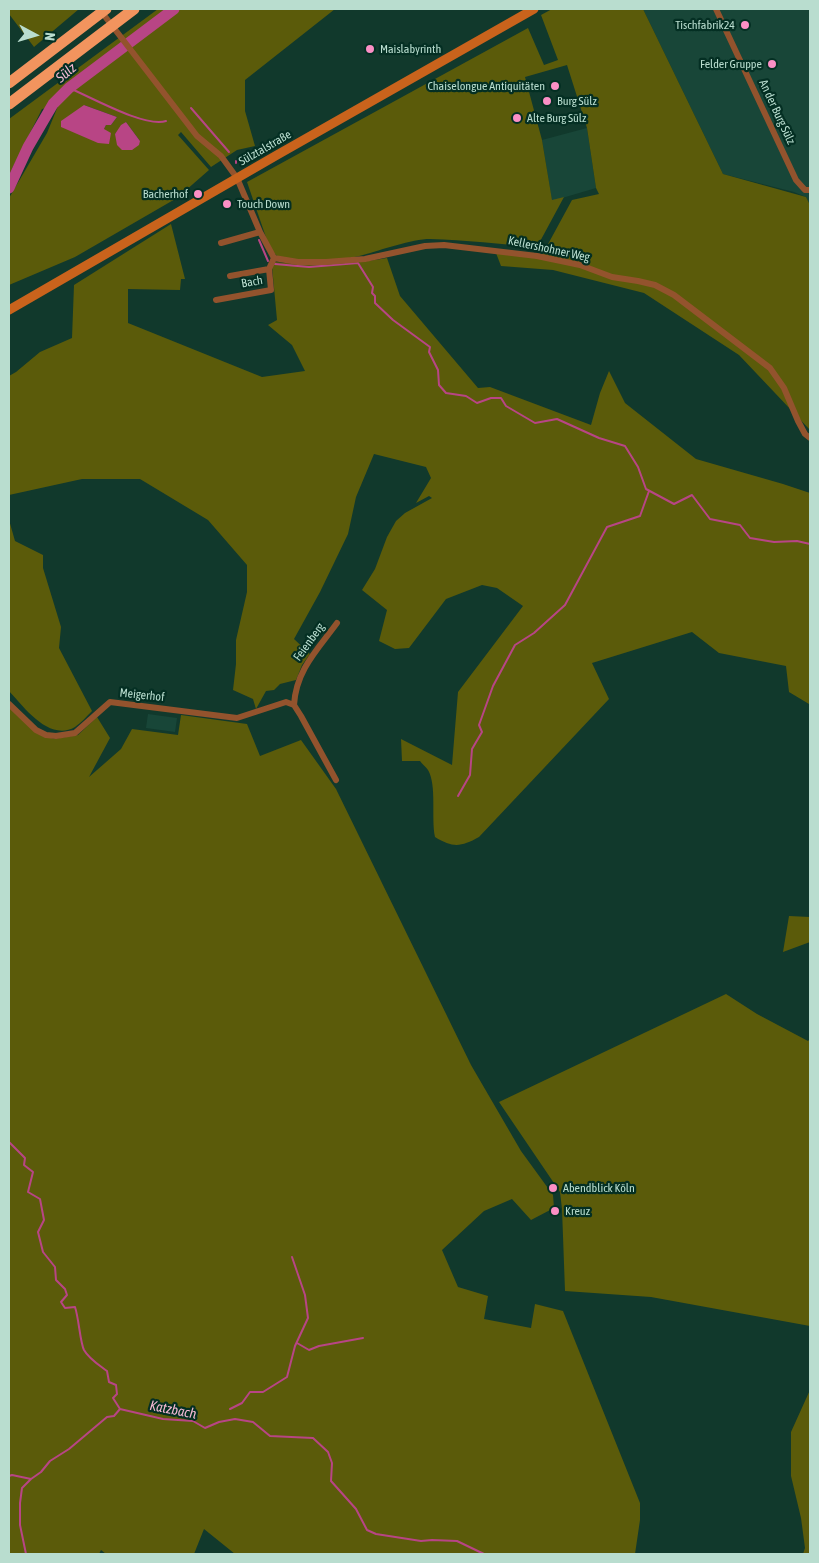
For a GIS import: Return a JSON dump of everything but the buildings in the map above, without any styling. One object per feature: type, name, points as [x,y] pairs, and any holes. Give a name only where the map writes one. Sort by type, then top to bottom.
[{"type":"highway","points":[[9,83],[106,9]]},
{"type":"highway","points":[[9,104],[134,9]]},
{"type":"main road","name":"Sülztalstraße","points":[[9,310],[534,9]]},
{"type":"street","points":[[100,9],[197,136],[221,156],[237,178],[260,232],[274,258]]},
{"type":"street","name":"An der Burg Sülz","points":[[716,9],[796,180],[804,190],[810,190]]},
{"type":"street","points":[[221,243],[260,232]]},
{"type":"street","name":"Kellershohner Weg","points":[[274,258],[298,262],[326,262],[365,259],[425,246],[444,245],[537,256],[580,265],[612,277],[655,285],[674,295],[770,368],[784,388],[805,434],[810,438]]},
{"type":"street","name":"Bach","points":[[216,300],[271,290],[269,269],[274,258]]},
{"type":"street","name":"Bach","points":[[230,276],[269,269]]},
{"type":"street","name":"Feienberg","points":[[294,705],[295,690],[302,670],[338,622]]},
{"type":"street","name":"Meigerhof","points":[[9,704],[36,730],[46,735],[56,736],[76,733],[110,702],[237,718],[286,702],[294,705]]},
{"type":"street","points":[[294,705],[336,780]]},
{"type":"shaded area","points":[[9,9],[79,9],[34,47],[9,14]]},
{"type":"shaded area","points":[[158,9],[335,9],[245,80],[245,111],[255,146],[237,150],[211,167],[181,132],[178,135],[209,170],[177,198],[75,257],[9,285],[9,198],[47,133],[58,106],[42,109],[9,175],[9,119]],"holes":[[[84,105],[117,117],[111,125],[106,125],[104,129]],[[126,122],[140,141],[115,134]]]},
{"type":"shaded area","points":[[552,9],[643,9],[723,174],[806,197],[810,205],[810,430],[739,355],[644,293],[553,270],[501,266],[496,253],[541,257],[572,200],[599,194],[596,188],[587,128],[567,65],[525,77],[542,140],[552,200],[564,197],[537,247],[423,239],[355,257],[308,261],[279,257],[269,246],[247,182],[528,28],[544,65],[558,60],[541,15]]},
{"type":"shaded area","points":[[643,9],[810,9],[810,205],[806,197],[794,192],[723,174]]},
{"type":"shaded area","points":[[84,105],[117,117],[111,125],[106,125],[104,129],[111,133],[109,144],[98,143],[61,127],[61,121]]},
{"type":"shaded area","points":[[126,122],[140,141],[139,145],[132,150],[122,150],[117,145],[115,134],[121,125]]},
{"type":"shaded area","name":"Burg Sülz","points":[[587,128],[596,188],[552,201],[542,140]]},
{"type":"shaded area","points":[[171,224],[185,279],[181,279],[180,290],[128,289],[128,323],[262,377],[305,371],[292,345],[268,325],[277,320],[272,266],[275,262],[331,264],[387,258],[400,296],[478,388],[490,387],[591,425],[600,393],[609,371],[625,403],[696,459],[810,493],[810,714],[809,704],[789,692],[786,666],[719,653],[692,632],[592,663],[609,699],[479,837],[467,843],[457,845],[447,843],[435,837],[431,776],[420,761],[402,761],[401,739],[452,765],[458,692],[523,606],[497,588],[482,585],[446,599],[409,648],[395,649],[379,641],[387,610],[362,590],[375,569],[387,537],[396,521],[405,513],[432,498],[429,496],[416,503],[431,478],[426,467],[374,454],[356,497],[348,534],[320,592],[294,639],[310,654],[302,665],[296,680],[280,684],[274,690],[266,691],[256,709],[253,699],[233,690],[236,640],[247,592],[247,565],[208,520],[140,479],[82,479],[9,495],[9,376],[40,352],[72,338],[74,285]]},
{"type":"shaded area","points":[[9,520],[15,541],[43,555],[43,568],[61,627],[59,648],[92,711],[75,727],[65,730],[56,730],[38,721],[9,691]]},
{"type":"shaded area","points":[[9,706],[35,732],[54,739],[78,735],[97,717],[110,738],[89,777],[121,749],[132,729],[178,735],[181,715],[247,724],[260,756],[301,740],[336,789],[471,1065],[521,1151],[553,1195],[554,1208],[531,1220],[512,1199],[484,1211],[442,1250],[458,1287],[488,1296],[484,1319],[531,1328],[535,1304],[563,1311],[640,1503],[640,1520],[635,1554],[235,1554],[204,1529],[194,1554],[106,1554],[101,1550],[99,1554],[9,1554]]},
{"type":"shaded area","points":[[148,714],[177,718],[175,732],[146,728]]},
{"type":"shaded area","points":[[789,916],[810,917],[810,942],[783,952]]},
{"type":"shaded area","points":[[726,994],[757,1014],[808,1041],[810,1039],[810,1326],[651,1297],[565,1291],[560,1192],[499,1102]]},
{"type":"shaded area","points":[[810,1390],[810,1554],[803,1554],[805,1548],[801,1518],[791,1476],[791,1432]]},
{"type":"waterway","name":"Sülz","points":[[9,188],[28,147],[53,104],[69,88],[174,9]]},
{"type":"waterway","points":[[69,88],[132,116],[157,122],[166,121]]},
{"type":"waterway","points":[[191,108],[229,152]]},
{"type":"waterway","points":[[259,240],[268,261]]},
{"type":"waterway","points":[[275,264],[309,267],[358,263],[373,287],[372,293],[375,296],[375,303],[393,320],[430,347],[429,352],[438,370],[439,385],[446,393],[466,396],[477,403],[491,398],[501,398],[506,406],[535,423],[557,419],[599,438],[625,446],[638,467],[646,489],[674,504],[692,495],[710,519],[740,525],[750,538],[774,542],[797,541],[810,544]]},
{"type":"waterway","points":[[458,796],[470,775],[472,749],[482,732],[479,725],[493,686],[515,645],[534,633],[565,605],[607,527],[640,516],[649,491]]},
{"type":"waterway","name":"Katzbach","points":[[9,1142],[25,1158],[24,1165],[33,1172],[28,1192],[40,1199],[44,1220],[38,1232],[43,1252],[55,1267],[56,1280],[65,1289],[67,1295],[61,1302],[65,1308],[75,1307],[84,1350],[91,1359],[107,1371],[109,1382],[116,1385],[117,1394],[113,1398],[120,1409],[163,1419],[193,1421],[205,1428],[219,1422],[235,1419],[253,1422],[270,1436],[313,1438],[328,1452],[332,1463],[331,1481],[356,1509],[367,1530],[376,1534],[421,1541],[457,1541],[484,1554]]},
{"type":"waterway","points":[[230,1409],[242,1403],[250,1392],[263,1392],[287,1377],[295,1346],[308,1318],[305,1295],[292,1257]]},
{"type":"waterway","points":[[297,1343],[309,1350],[319,1346],[363,1338]]},
{"type":"waterway","points":[[9,1476],[31,1479],[41,1472],[50,1461],[69,1449],[107,1417],[114,1416],[120,1409]]},
{"type":"waterway","points":[[26,1554],[20,1525],[20,1503],[22,1488],[31,1479]]},
{"type":"place","name":"Tischfabrik24","points":[[745,25]]},
{"type":"place","name":"Maislabyrinth","points":[[370,49]]},
{"type":"place","name":"Felder Gruppe","points":[[772,64]]},
{"type":"place","name":"Chaiselongue Antiquitäten","points":[[555,86]]},
{"type":"place","name":"Burg Sülz","points":[[547,101]]},
{"type":"place","name":"Alte Burg Sülz","points":[[517,118]]},
{"type":"place","name":"Bacherhof","points":[[198,194]]},
{"type":"place","name":"Touch Down","points":[[227,204]]},
{"type":"place","name":"Abendblick Köln","points":[[553,1188]]},
{"type":"place","name":"Kreuz","points":[[555,1211]]}]
